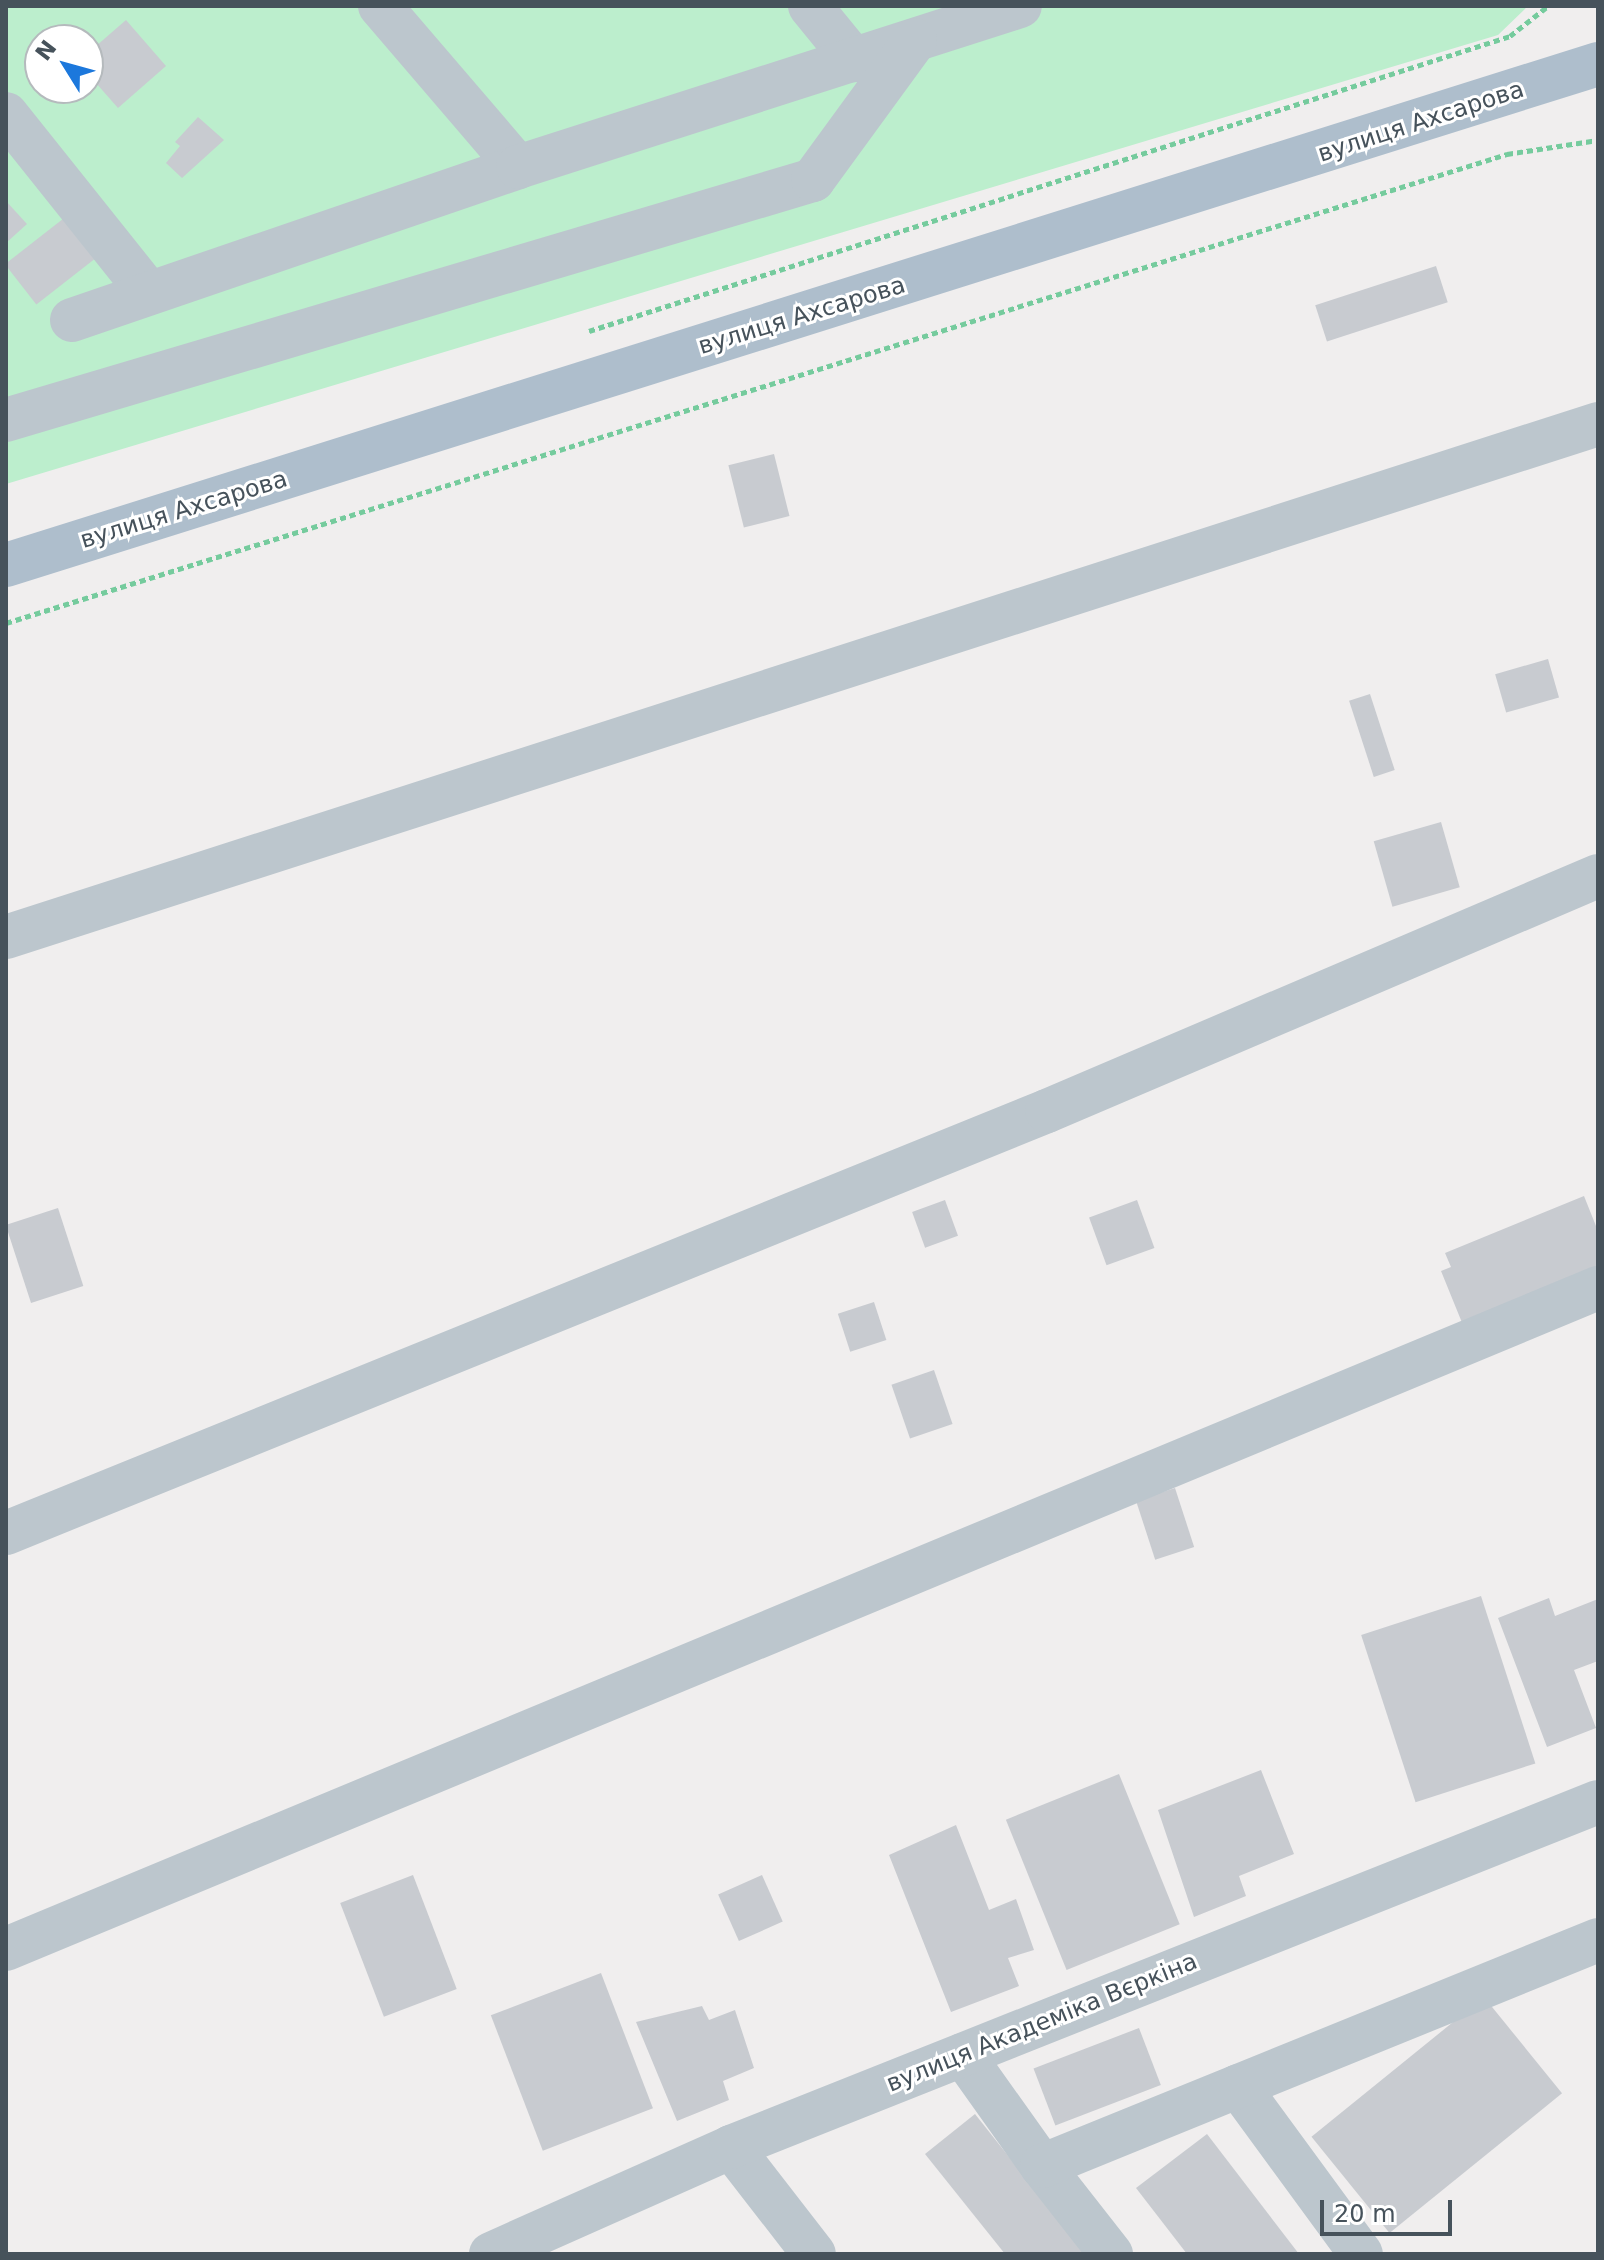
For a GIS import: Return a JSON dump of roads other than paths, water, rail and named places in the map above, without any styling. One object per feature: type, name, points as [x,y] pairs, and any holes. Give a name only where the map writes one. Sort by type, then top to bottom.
[{"type":"main road","name":"вулиця Ахсарова","points":[[6,565],[1598,64]]},
{"type":"street","points":[[380,6],[518,167]]},
{"type":"street","points":[[810,6],[854,60]]},
{"type":"street","points":[[72,320],[518,167],[1020,6]]},
{"type":"street","points":[[6,420],[813,180],[915,40]]},
{"type":"street","points":[[6,114],[149,293]]},
{"type":"street","points":[[6,937],[1598,424]]},
{"type":"street","points":[[6,1533],[1047,1111],[1598,876]]},
{"type":"street","points":[[6,1949],[1598,1288]]},
{"type":"street","name":"вулиця Академіка Вєркіна","points":[[491,2254],[541,2243],[731,2147],[1598,1802]]},
{"type":"street","points":[[1042,2166],[1598,1940]]},
{"type":"street","points":[[963,2055],[1042,2166],[1111,2254]]},
{"type":"street","points":[[1238,2086],[1361,2254]]},
{"type":"street","points":[[731,2147],[814,2254]]}]
